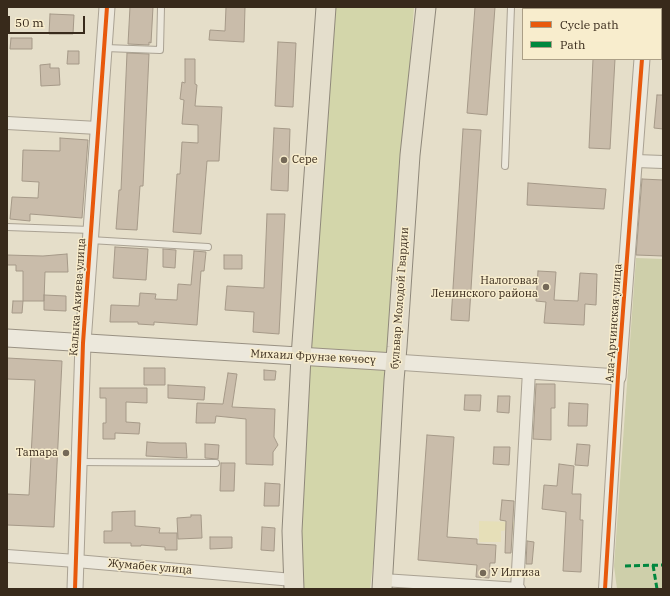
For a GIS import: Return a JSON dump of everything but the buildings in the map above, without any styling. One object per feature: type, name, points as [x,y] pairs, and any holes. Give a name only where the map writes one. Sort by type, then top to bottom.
[{"type":"main road","points":[[293,584],[292,531],[301,357],[326,7]]},
{"type":"main road","name":"бульвар Молодой Гвардии","points":[[382,584],[410,155],[426,7]]},
{"type":"main road","name":"Михаил Фрунзе көчөсү","points":[[7,338],[396,362]]},
{"type":"street","name":"Калыка Акиева улица","points":[[75,589],[83,343],[107,7]]},
{"type":"street","name":"Ала-Арчинская улица","points":[[605,589],[618,377],[636,161],[642,60]]},
{"type":"street","points":[[7,123],[98,128]]},
{"type":"street","points":[[636,161],[663,162]]},
{"type":"street","name":"Михаил Фрунзе көчөсү","points":[[396,362],[618,377]]},
{"type":"street","points":[[382,584],[518,589],[529,371]]},
{"type":"street","name":"Жумабек улица","points":[[7,556],[76,560],[293,584]]},
{"type":"lane","points":[[104,48],[160,50],[161,7]]},
{"type":"lane","points":[[505,166],[511,7]]},
{"type":"lane","points":[[7,227],[208,247]]},
{"type":"lane","points":[[79,462],[216,463]]},
{"type":"shaded area","points":[[479,521],[518,522],[517,529],[501,531],[501,542],[479,542]]},
{"type":"green space","points":[[330,7],[414,7],[389,356],[306,350]]},
{"type":"green space","points":[[636,258],[663,259],[663,589],[617,589],[614,566]]},
{"type":"green space","points":[[305,364],[388,369],[377,530],[370,589],[302,589],[297,551]]},
{"type":"marked path","points":[[653,565],[657,589]]},
{"type":"marked path","points":[[625,566],[663,565]]},
{"type":"cycle path","points":[[75,589],[83,343],[107,7]]},
{"type":"cycle path","points":[[605,589],[618,377],[642,60]]},
{"type":"place","name":"Сере","points":[[284,160]]},
{"type":"place","name":"Налоговая Ленинского района","points":[[546,287]]},
{"type":"place","name":"Tamaра","points":[[66,453]]},
{"type":"place","name":"У Илгиза","points":[[483,573]]}]
